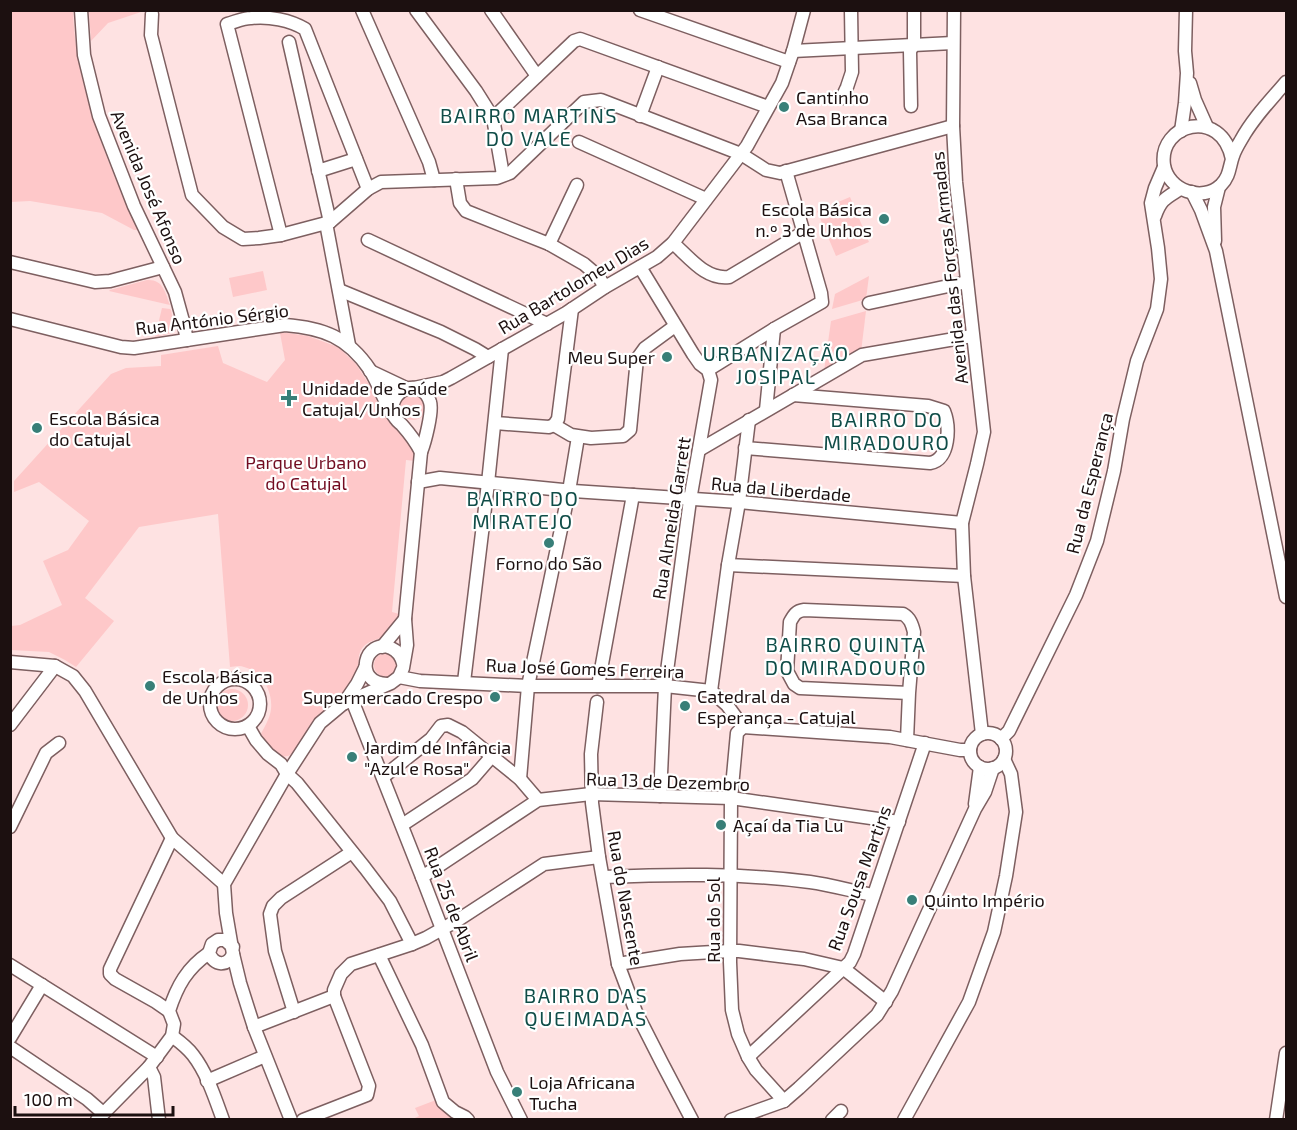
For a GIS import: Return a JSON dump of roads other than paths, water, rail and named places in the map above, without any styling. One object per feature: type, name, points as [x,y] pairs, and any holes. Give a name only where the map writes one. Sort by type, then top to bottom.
[{"type":"street","name":"Avenida José Afonso","points":[[81,10],[84,55],[99,116],[134,206],[175,292],[187,340]]},
{"type":"street","points":[[362,10],[429,162],[434,180]]},
{"type":"street","points":[[416,10],[493,118],[504,176]]},
{"type":"street","points":[[491,10],[537,76]]},
{"type":"street","points":[[640,10],[791,56],[853,48],[953,43]]},
{"type":"street","name":"Rua Bartolomeu Dias","points":[[410,388],[443,382],[572,309],[657,257],[674,243],[747,146],[782,83],[804,10]]},
{"type":"street","points":[[842,98],[852,72],[851,10]]},
{"type":"street","points":[[910,106],[910,51],[914,44],[914,10]]},
{"type":"street","name":"Avenida das Forças Armadas","points":[[954,10],[953,126],[956,182],[984,432],[962,523],[964,576],[982,734]]},
{"type":"street","points":[[1180,130],[1187,73],[1186,10]]},
{"type":"street","points":[[152,14],[152,35],[192,195],[223,227],[243,238],[281,235],[328,223],[368,189],[381,182],[504,176],[510,173],[584,102],[601,100],[741,154],[766,170],[780,173],[953,126]]},
{"type":"street","points":[[281,235],[227,24],[251,18],[271,19],[294,22],[305,29],[368,189]]},
{"type":"street","points":[[493,118],[574,41],[580,39],[768,107]]},
{"type":"street","points":[[289,42],[318,171],[349,345]]},
{"type":"street","points":[[640,116],[658,67]]},
{"type":"street","points":[[1187,73],[1195,100],[1212,129],[1223,137],[1230,147],[1232,159],[1232,166],[1219,187],[1214,207],[1216,251]]},
{"type":"street","points":[[1232,159],[1251,122],[1287,82]]},
{"type":"street","points":[[1219,187],[1200,194],[1186,190],[1170,179],[1164,167],[1166,150],[1171,139],[1180,130],[1192,126],[1230,132],[1251,122]]},
{"type":"street","points":[[579,142],[706,199]]},
{"type":"street","points":[[318,171],[356,159]]},
{"type":"street","name":"Rua da Esperança","points":[[1001,739],[1009,731],[1046,657],[1076,595],[1097,541],[1137,361],[1157,309],[1161,279],[1151,203],[1164,167]]},
{"type":"street","points":[[640,267],[700,364],[708,370],[822,302],[786,171]]},
{"type":"street","points":[[456,179],[460,203],[466,211],[549,244],[584,264],[598,276],[605,287]]},
{"type":"street","points":[[549,244],[577,185]]},
{"type":"street","points":[[1154,220],[1159,203],[1166,197],[1186,190]]},
{"type":"street","points":[[1186,190],[1201,210],[1216,251],[1287,597]]},
{"type":"street","points":[[674,243],[707,273],[722,278],[729,277],[804,232]]},
{"type":"street","points":[[368,240],[547,324]]},
{"type":"street","points":[[10,262],[95,282],[110,281],[163,267]]},
{"type":"street","points":[[869,303],[967,282]]},
{"type":"street","points":[[339,290],[441,333],[488,357]]},
{"type":"street","points":[[495,423],[549,427],[554,425],[558,419],[572,309]]},
{"type":"street","name":"Rua António Sérgio","points":[[10,319],[121,347],[134,348],[285,326],[302,326],[320,330],[349,345],[370,370],[392,412]]},
{"type":"street","points":[[554,425],[578,437],[608,438],[623,435],[630,430],[637,359],[645,348],[675,326]]},
{"type":"street","points":[[766,410],[774,329]]},
{"type":"street","points":[[699,450],[862,356],[972,336]]},
{"type":"street","points":[[464,682],[502,349]]},
{"type":"street","name":"Rua António Sérgio","points":[[370,370],[410,388]]},
{"type":"street","name":"Rua Almeida Garrett","points":[[660,796],[665,686],[690,500],[711,380],[708,370]]},
{"type":"street","name":"Rua Bartolomeu Dias","points":[[431,402],[443,382]]},
{"type":"street","points":[[291,1119],[254,1028],[240,983],[226,914],[224,884],[287,774],[320,723],[348,702],[396,681],[402,673],[407,645],[405,619],[421,452],[426,439],[431,410],[431,402],[427,395],[422,390],[410,388],[394,397],[392,412],[421,452]]},
{"type":"street","points":[[745,448],[930,463],[940,458],[946,447],[948,421],[944,411],[928,406],[793,395]]},
{"type":"street","points":[[402,424],[417,427],[429,417]]},
{"type":"street","points":[[749,420],[711,691],[727,705],[743,727],[890,737],[970,750]]},
{"type":"street","points":[[520,779],[528,686],[569,491],[578,437]]},
{"type":"street","name":"Rua da Liberdade","points":[[418,482],[440,478],[569,491],[738,502],[962,523]]},
{"type":"street","points":[[598,686],[633,495]]},
{"type":"street","points":[[728,565],[964,576]]},
{"type":"street","points":[[907,740],[914,632],[913,624],[908,617],[903,614],[797,611],[790,622],[788,671],[794,684],[800,688],[909,693]]},
{"type":"street","points":[[387,684],[375,682],[370,678],[365,662],[371,652],[382,647],[405,619]]},
{"type":"street","points":[[382,647],[393,649],[401,657],[403,663]]},
{"type":"street","points":[[10,662],[55,666],[73,676],[85,691],[172,838],[224,884]]},
{"type":"street","points":[[10,725],[55,666]]},
{"type":"street","points":[[348,702],[365,668]]},
{"type":"street","name":"Rua José Gomes Ferreira","points":[[399,677],[420,681],[528,686],[665,686],[711,691]]},
{"type":"street","points":[[227,680],[243,680],[251,684],[260,698],[259,714],[248,726],[240,729],[224,727],[217,722],[213,714],[210,706],[214,690],[227,680]]},
{"type":"street","name":"Rua 25 de Abril","points":[[348,702],[383,777],[497,1072],[521,1119]]},
{"type":"street","name":"Rua do Nascente","points":[[597,702],[591,754],[591,794],[599,857],[618,964],[636,1012],[692,1119]]},
{"type":"street","points":[[383,777],[431,739],[441,726],[448,725],[462,732],[520,779],[538,800]]},
{"type":"street","points":[[248,726],[256,740],[297,783],[390,901],[412,944]]},
{"type":"street","name":"Rua do Sol","points":[[743,727],[737,734],[731,798],[732,1010],[738,1034],[748,1057],[756,1070],[784,1101]]},
{"type":"street","points":[[904,1119],[969,1002],[994,932],[1016,812],[1011,774],[1004,759],[1005,749],[1001,739],[992,733],[982,734],[973,740],[970,750],[972,760],[980,767],[993,768],[1004,759]]},
{"type":"street","points":[[10,827],[46,753],[59,743]]},
{"type":"street","name":"Rua Sousa Martins","points":[[748,1057],[850,962],[925,743]]},
{"type":"street","points":[[402,825],[472,779],[492,756]]},
{"type":"street","points":[[975,809],[980,767]]},
{"type":"street","points":[[731,1119],[784,1101],[877,1015],[897,980],[975,809],[985,792],[993,768]]},
{"type":"street","name":"Rua 13 de Dezembro","points":[[422,877],[538,800],[591,794],[731,798],[899,822]]},
{"type":"street","points":[[170,1011],[115,979],[110,974],[110,969],[172,838]]},
{"type":"street","points":[[294,1012],[275,951],[270,914],[273,906],[281,898],[352,852]]},
{"type":"street","points":[[303,1119],[367,1095],[369,1086],[334,996],[334,990],[341,974],[351,964],[412,944],[458,920],[544,864],[599,857]]},
{"type":"street","points":[[603,878],[731,875],[812,883],[873,896]]},
{"type":"street","points":[[10,1047],[87,1099],[99,1118],[158,1057],[172,1035],[174,1024],[170,1011],[182,980],[197,962],[209,953],[212,944],[218,940],[226,914]]},
{"type":"street","points":[[218,940],[228,941],[233,950],[230,960],[223,964]]},
{"type":"street","points":[[618,964],[680,954],[730,951],[804,959],[843,968],[886,1002]]},
{"type":"street","points":[[209,953],[213,960],[223,964],[240,983]]},
{"type":"street","points":[[379,955],[422,1045],[442,1102],[468,1119]]},
{"type":"street","points":[[10,965],[158,1057]]},
{"type":"street","points":[[10,1038],[42,985]]},
{"type":"street","points":[[254,1028],[334,996]]},
{"type":"street","points":[[172,1035],[195,1057],[223,1119]]},
{"type":"street","points":[[1276,1119],[1287,1053]]},
{"type":"street","points":[[207,1081],[266,1056]]},
{"type":"street","points":[[149,1067],[154,1077],[159,1119]]},
{"type":"place","name":"Cantinho Asa Branca","points":[[784,107]]},
{"type":"place","name":"Escola Básica n.º 3 de Unhos","points":[[884,219]]},
{"type":"place","name":"Meu Super","points":[[667,357]]},
{"type":"place","name":"Unidade de Saúde Catujal/Unhos","points":[[289,398]]},
{"type":"place","name":"Escola Básica do Catujal","points":[[37,428]]},
{"type":"place","name":"Forno do São","points":[[549,543]]},
{"type":"place","name":"Escola Básica de Unhos","points":[[150,686]]},
{"type":"place","name":"Supermercado Crespo","points":[[495,697]]},
{"type":"place","name":"Catedral da Esperança - Catujal","points":[[685,706]]},
{"type":"place","name":"Jardim de Infância \"Azul e Rosa\"","points":[[352,757]]},
{"type":"place","name":"Açaí da Tia Lu","points":[[721,825]]},
{"type":"place","name":"Quinto Império","points":[[912,900]]},
{"type":"place","name":"Loja Africana Tucha","points":[[517,1092]]},
{"type":"district","name":"BAIRRO MARTINS DO VALE","points":[[529,126]]},
{"type":"district","name":"URBANIZAÇÃO JOSIPAL","points":[[776,364]]},
{"type":"district","name":"BAIRRO DO MIRADOURO","points":[[887,430]]},
{"type":"district","name":"BAIRRO DO MIRATEJO","points":[[523,510]]},
{"type":"district","name":"BAIRRO QUINTA DO MIRADOURO","points":[[846,656]]},
{"type":"district","name":"BAIRRO DAS QUEIMADAS","points":[[586,1006]]},
{"type":"park label","name":"Parque Urbano do Catujal","points":[[306,472]]}]
